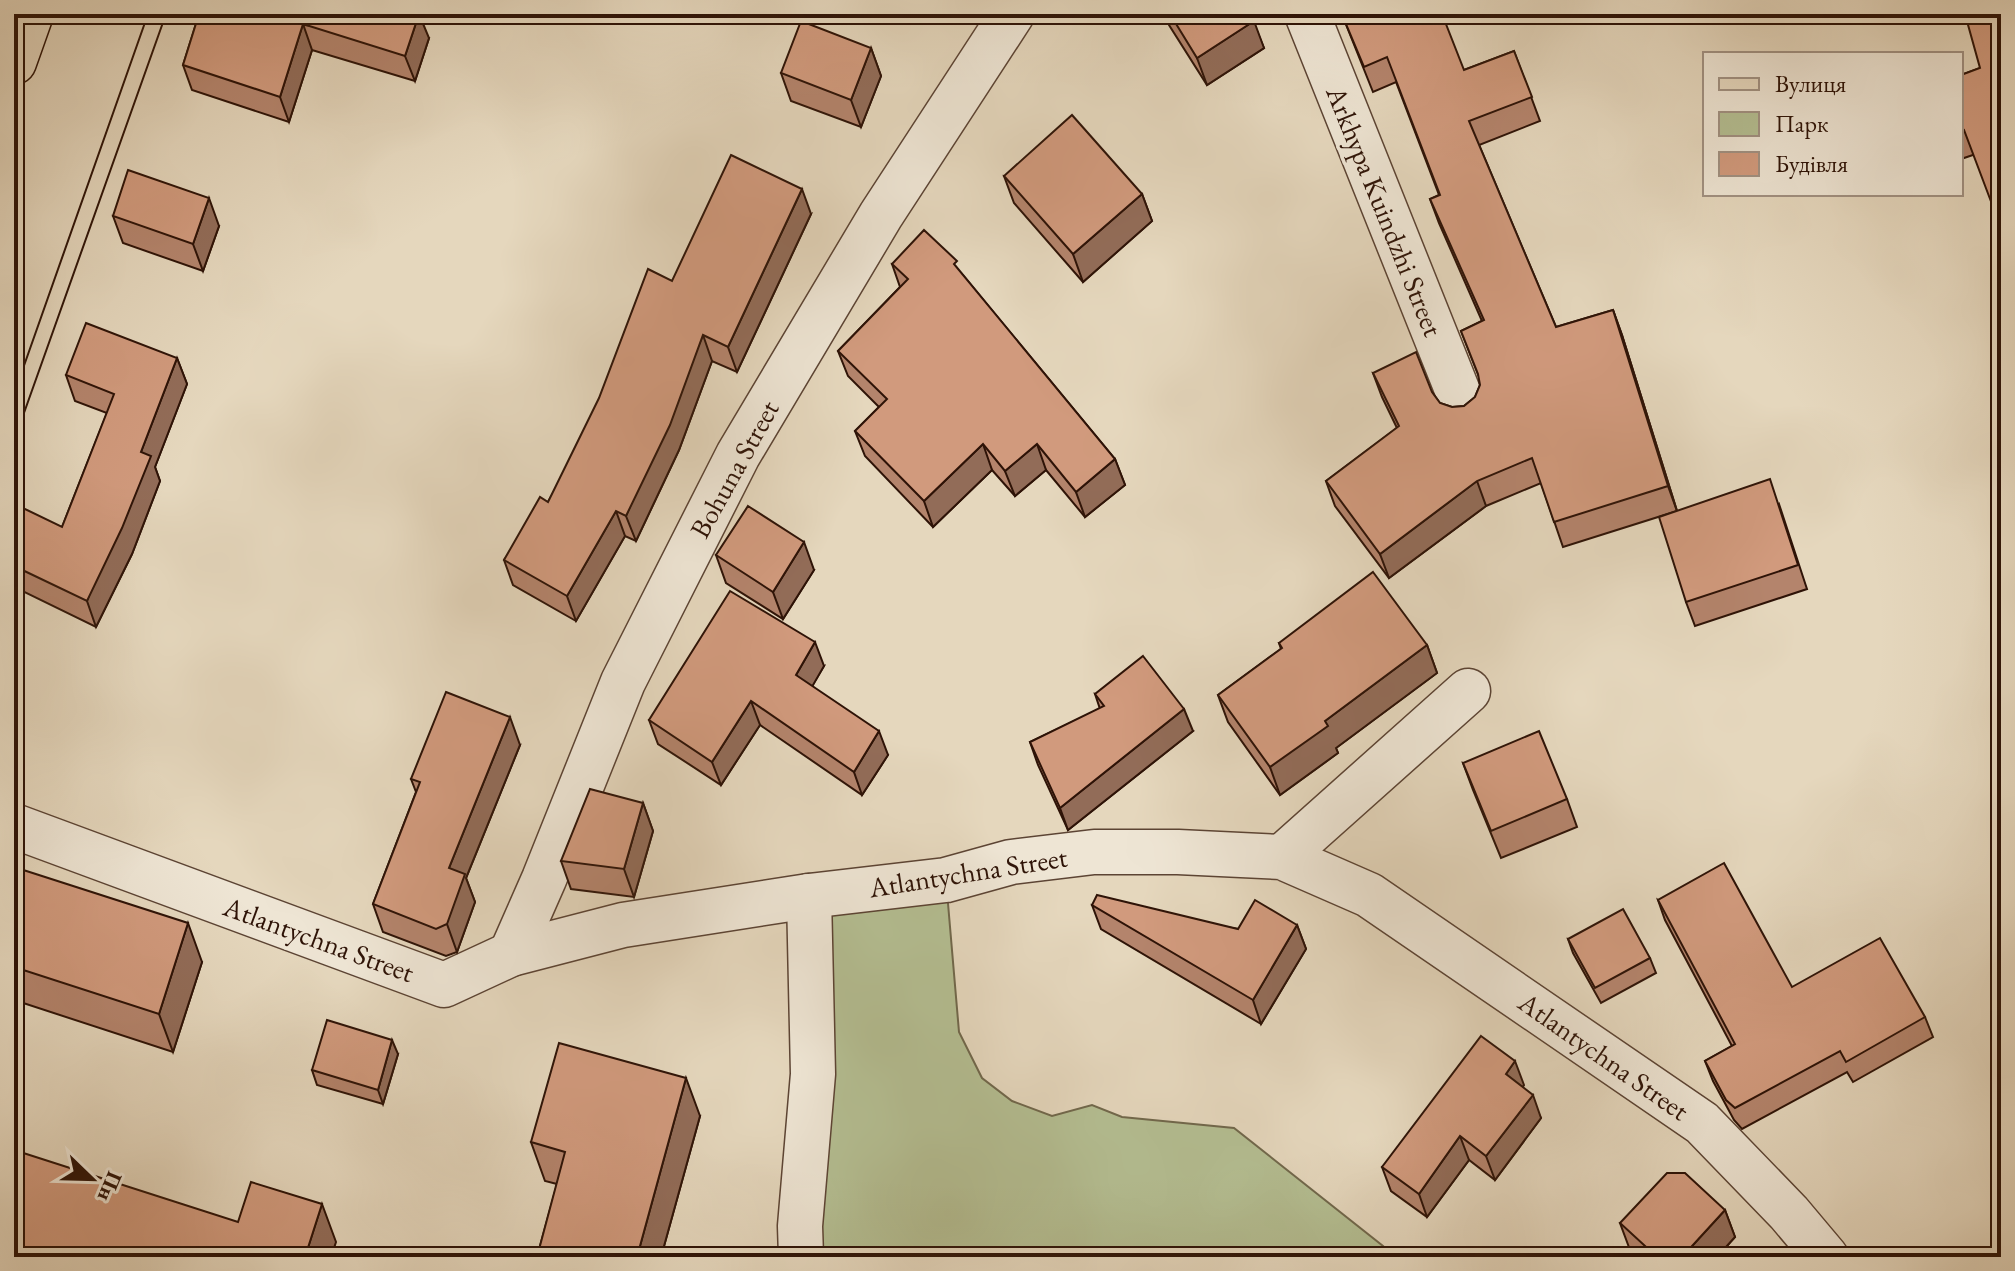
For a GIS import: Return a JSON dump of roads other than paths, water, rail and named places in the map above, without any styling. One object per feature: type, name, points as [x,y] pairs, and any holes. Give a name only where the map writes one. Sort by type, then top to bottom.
[{"type":"main road","points":[[14,62],[31,14]]},
{"type":"street","name":"Bohuna Street","points":[[511,954],[623,682],[738,455],[881,215],[1012,14]]},
{"type":"street","name":"Arkhypa Kuindzhi Street","points":[[1307,14],[1464,407]]},
{"type":"street","points":[[1282,857],[1468,691]]},
{"type":"street","name":"Atlantychna Street","points":[[14,826],[444,985],[511,954],[623,925],[809,896],[946,880],[1011,862],[1094,852],[1282,857],[1369,895],[1702,1123],[1789,1213],[1826,1257]]},
{"type":"street","points":[[801,1257],[800,1226],[813,1074],[809,896]]},
{"type":"tram line","points":[[14,394],[148,14]]},
{"type":"tram line","points":[[14,441],[166,14]]}]
